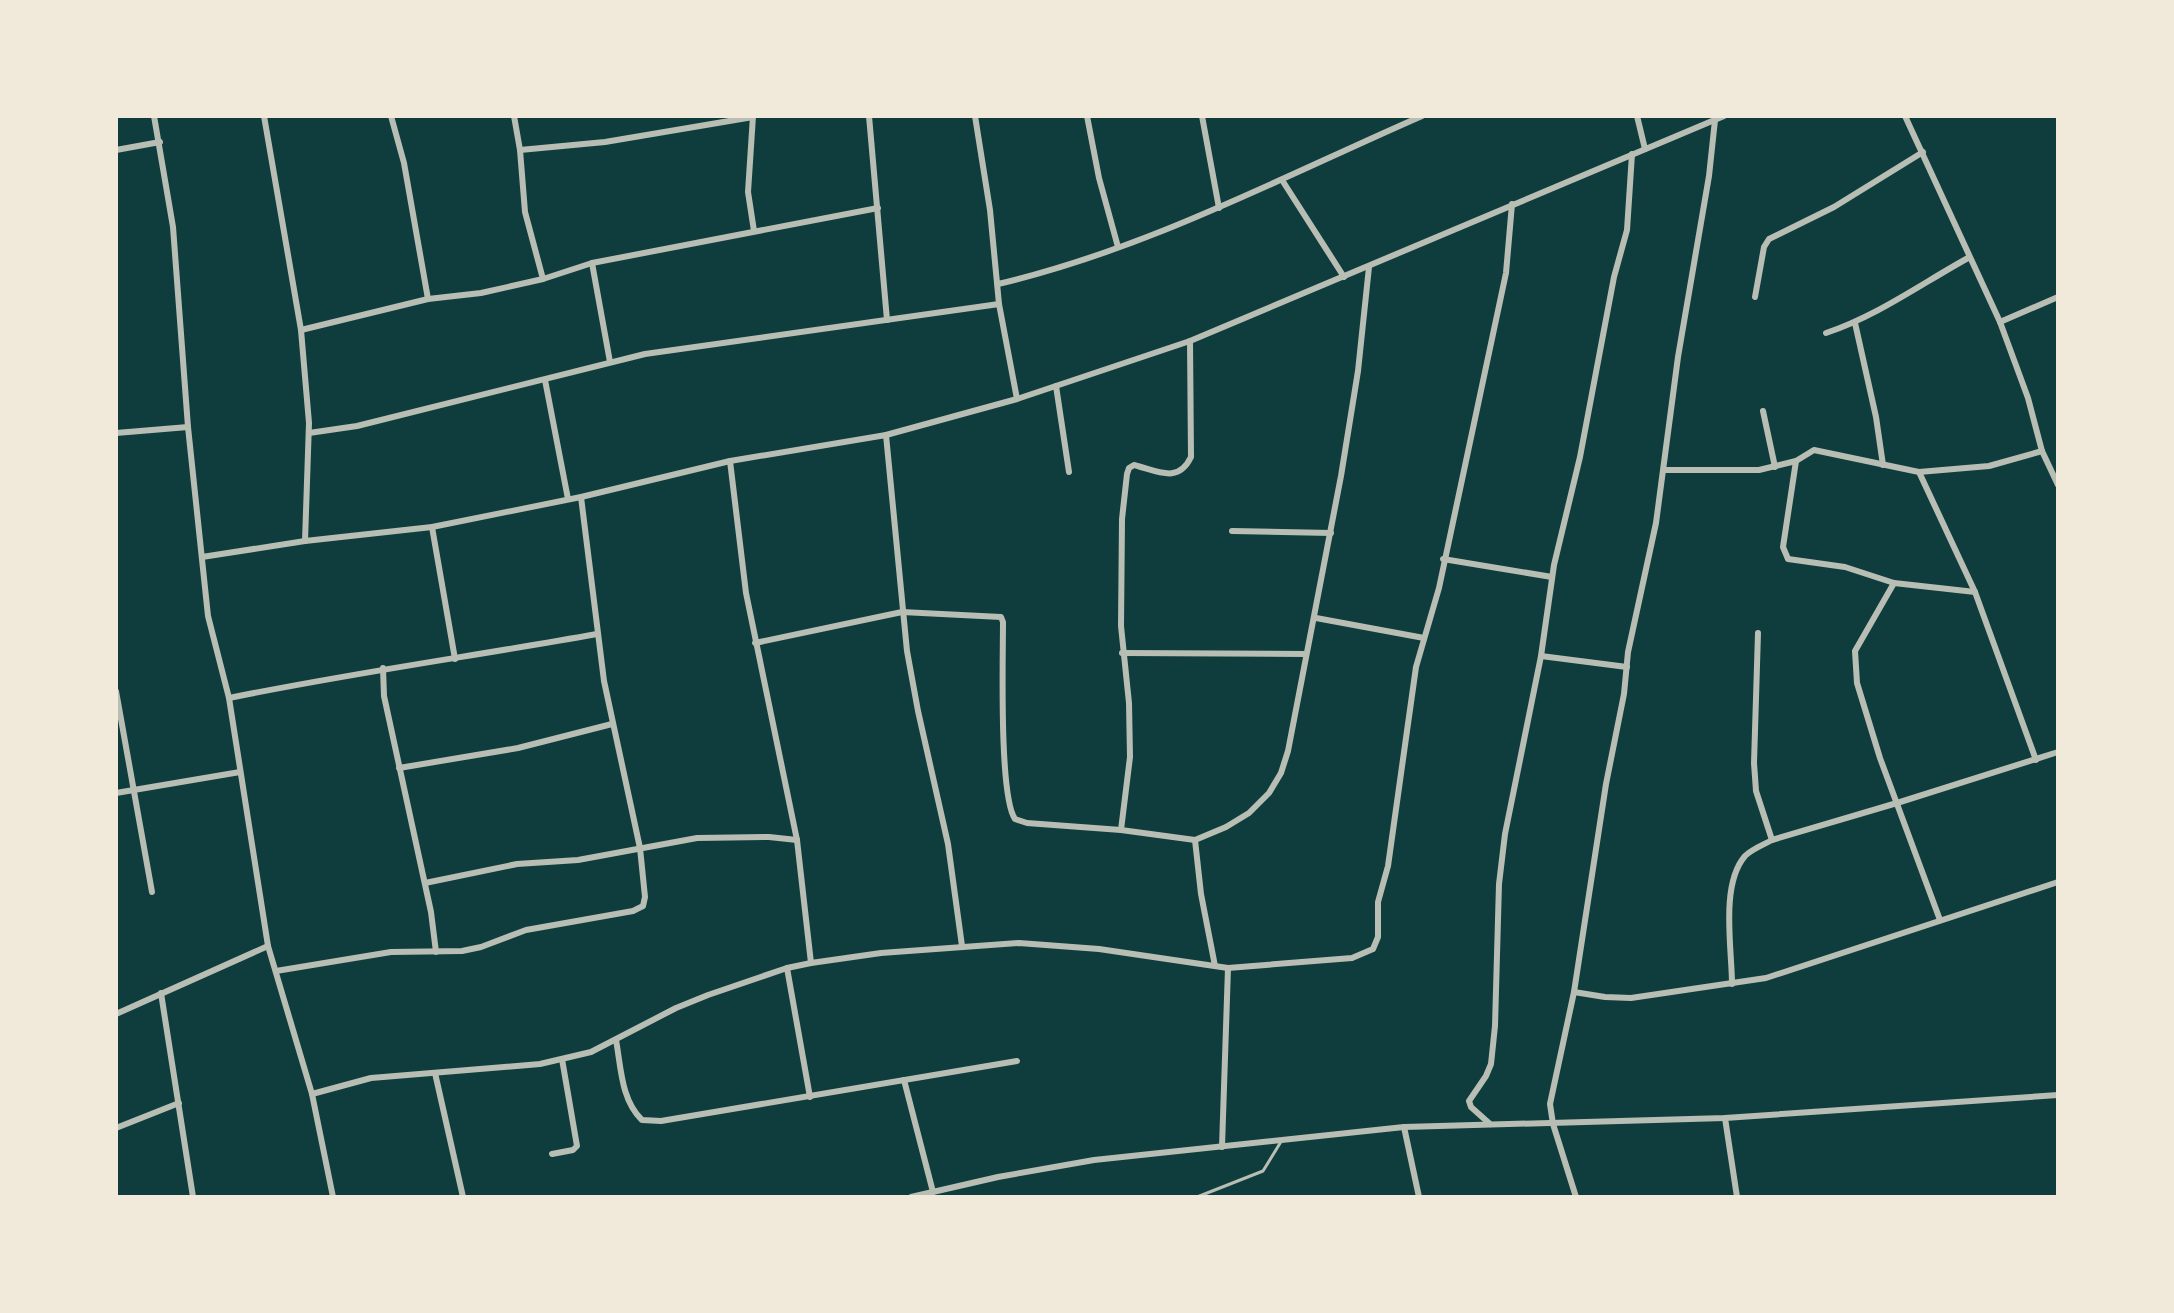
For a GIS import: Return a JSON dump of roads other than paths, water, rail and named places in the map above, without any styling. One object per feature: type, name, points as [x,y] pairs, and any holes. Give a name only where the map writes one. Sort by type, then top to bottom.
[{"type":"street","points":[[154,116],[173,227],[188,427],[208,616],[229,698],[268,946],[312,1094],[333,1197]]},
{"type":"street","points":[[264,116],[301,330],[309,433],[305,541]]},
{"type":"street","points":[[391,116],[404,163],[428,299]]},
{"type":"street","points":[[514,116],[525,212],[543,279]]},
{"type":"street","points":[[520,150],[605,142],[753,116],[748,181],[754,231]]},
{"type":"street","points":[[869,116],[887,320]]},
{"type":"street","points":[[975,116],[990,210],[999,304],[1017,399]]},
{"type":"street","points":[[1087,116],[1099,178],[1118,247]]},
{"type":"street","points":[[1202,116],[1219,208]]},
{"type":"street","points":[[998,284],[1068,265],[1219,208],[1422,116]]},
{"type":"street","points":[[1637,116],[1645,149]]},
{"type":"street","points":[[202,557],[305,541],[432,527],[581,497],[730,461],[886,435],[1017,399],[1190,341],[1724,116]]},
{"type":"street","points":[[1905,116],[2000,322],[2028,398],[2042,451],[2058,485]]},
{"type":"street","points":[[1576,1197],[1553,1124],[1550,1104],[1574,992],[1640,592],[1656,523],[1715,120]]},
{"type":"street","points":[[116,150],[160,142]]},
{"type":"street","points":[[1755,297],[1764,247],[1769,239],[1834,207],[1923,152]]},
{"type":"street","points":[[1490,1124],[1471,1107],[1469,1101],[1491,1064],[1502,860],[1541,656],[1552,577],[1580,457],[1614,277],[1627,230],[1632,154]]},
{"type":"street","points":[[1282,180],[1344,277]]},
{"type":"street","points":[[312,1094],[371,1078],[562,1059],[591,1052],[676,1008],[787,968],[811,963],[962,946],[1019,943],[1056,945],[1228,968],[1352,958],[1369,952],[1377,944],[1378,902],[1388,866],[1416,667],[1434,609],[1506,273],[1512,204]]},
{"type":"street","points":[[301,330],[428,299],[481,293],[543,279],[592,263],[878,208]]},
{"type":"street","points":[[1826,333],[1855,323],[1968,258]]},
{"type":"street","points":[[592,263],[610,362]]},
{"type":"street","points":[[755,643],[902,612],[988,615],[1002,619],[1004,748],[1009,807],[1015,819],[1027,823],[1121,830],[1195,840],[1249,813],[1269,793],[1281,773],[1288,751],[1331,533],[1358,371],[1369,267]]},
{"type":"street","points":[[2000,322],[2058,297]]},
{"type":"street","points":[[309,433],[357,426],[610,362],[706,345],[999,304]]},
{"type":"street","points":[[1855,323],[1876,417],[1883,465]]},
{"type":"street","points":[[1121,830],[1130,757],[1129,703],[1122,653],[1122,519],[1127,474],[1134,465],[1172,474],[1189,462],[1190,341]]},
{"type":"street","points":[[545,380],[568,499]]},
{"type":"street","points":[[1056,386],[1069,472]]},
{"type":"street","points":[[1763,411],[1775,467]]},
{"type":"street","points":[[116,433],[188,427]]},
{"type":"street","points":[[886,435],[899,543],[902,612],[918,711],[948,844],[962,946]]},
{"type":"street","points":[[1664,470],[1738,471],[1775,467],[1821,450],[1919,472],[1989,466],[2042,451]]},
{"type":"street","points":[[730,461],[739,549],[755,643],[797,840],[811,963]]},
{"type":"street","points":[[1796,461],[1783,547],[1785,557],[1845,567],[1894,583],[1975,592]]},
{"type":"street","points":[[1919,472],[1975,592],[2036,760]]},
{"type":"street","points":[[276,971],[391,952],[436,952],[481,947],[526,930],[633,911],[643,906],[645,897],[640,848],[612,724],[597,634],[581,497]]},
{"type":"street","points":[[432,527],[455,659]]},
{"type":"street","points":[[1232,531],[1331,533]]},
{"type":"street","points":[[1443,559],[1552,577]]},
{"type":"street","points":[[1894,583],[1860,637],[1855,651],[1857,683],[1880,758],[1940,920]]},
{"type":"street","points":[[1316,618],[1424,638]]},
{"type":"street","points":[[1758,633],[1754,763],[1756,791],[1772,840]]},
{"type":"street","points":[[229,698],[383,668],[455,659],[597,634]]},
{"type":"street","points":[[1122,653],[1306,654]]},
{"type":"street","points":[[1541,656],[1627,667]]},
{"type":"street","points":[[383,668],[384,696],[425,883],[436,952]]},
{"type":"street","points":[[116,691],[152,892]]},
{"type":"street","points":[[399,768],[518,748],[612,724]]},
{"type":"street","points":[[1732,984],[1729,915],[1737,870],[1755,848],[1772,840],[2058,752]]},
{"type":"street","points":[[116,793],[240,772]]},
{"type":"street","points":[[425,883],[517,864],[578,860],[697,838],[769,837],[797,840]]},
{"type":"street","points":[[1195,840],[1201,894],[1215,966]]},
{"type":"street","points":[[1574,992],[1631,998],[1732,984],[1816,963],[2058,882]]},
{"type":"street","points":[[116,1014],[268,946]]},
{"type":"street","points":[[787,968],[810,1097]]},
{"type":"street","points":[[1222,1147],[1228,968]]},
{"type":"street","points":[[161,993],[193,1197]]},
{"type":"street","points":[[616,1040],[624,1087],[632,1111],[642,1120],[661,1121],[1017,1061]]},
{"type":"street","points":[[552,1154],[573,1150],[577,1142],[562,1059]]},
{"type":"street","points":[[435,1073],[463,1197]]},
{"type":"street","points":[[904,1080],[933,1192]]},
{"type":"street","points":[[911,1197],[1094,1160],[1404,1127],[1725,1118],[2058,1095]]},
{"type":"street","points":[[116,1128],[179,1103]]},
{"type":"street","points":[[1725,1118],[1737,1197]]},
{"type":"street","points":[[1404,1127],[1419,1197]]},
{"type":"lane","points":[[1197,1197],[1263,1171],[1282,1140]]}]
